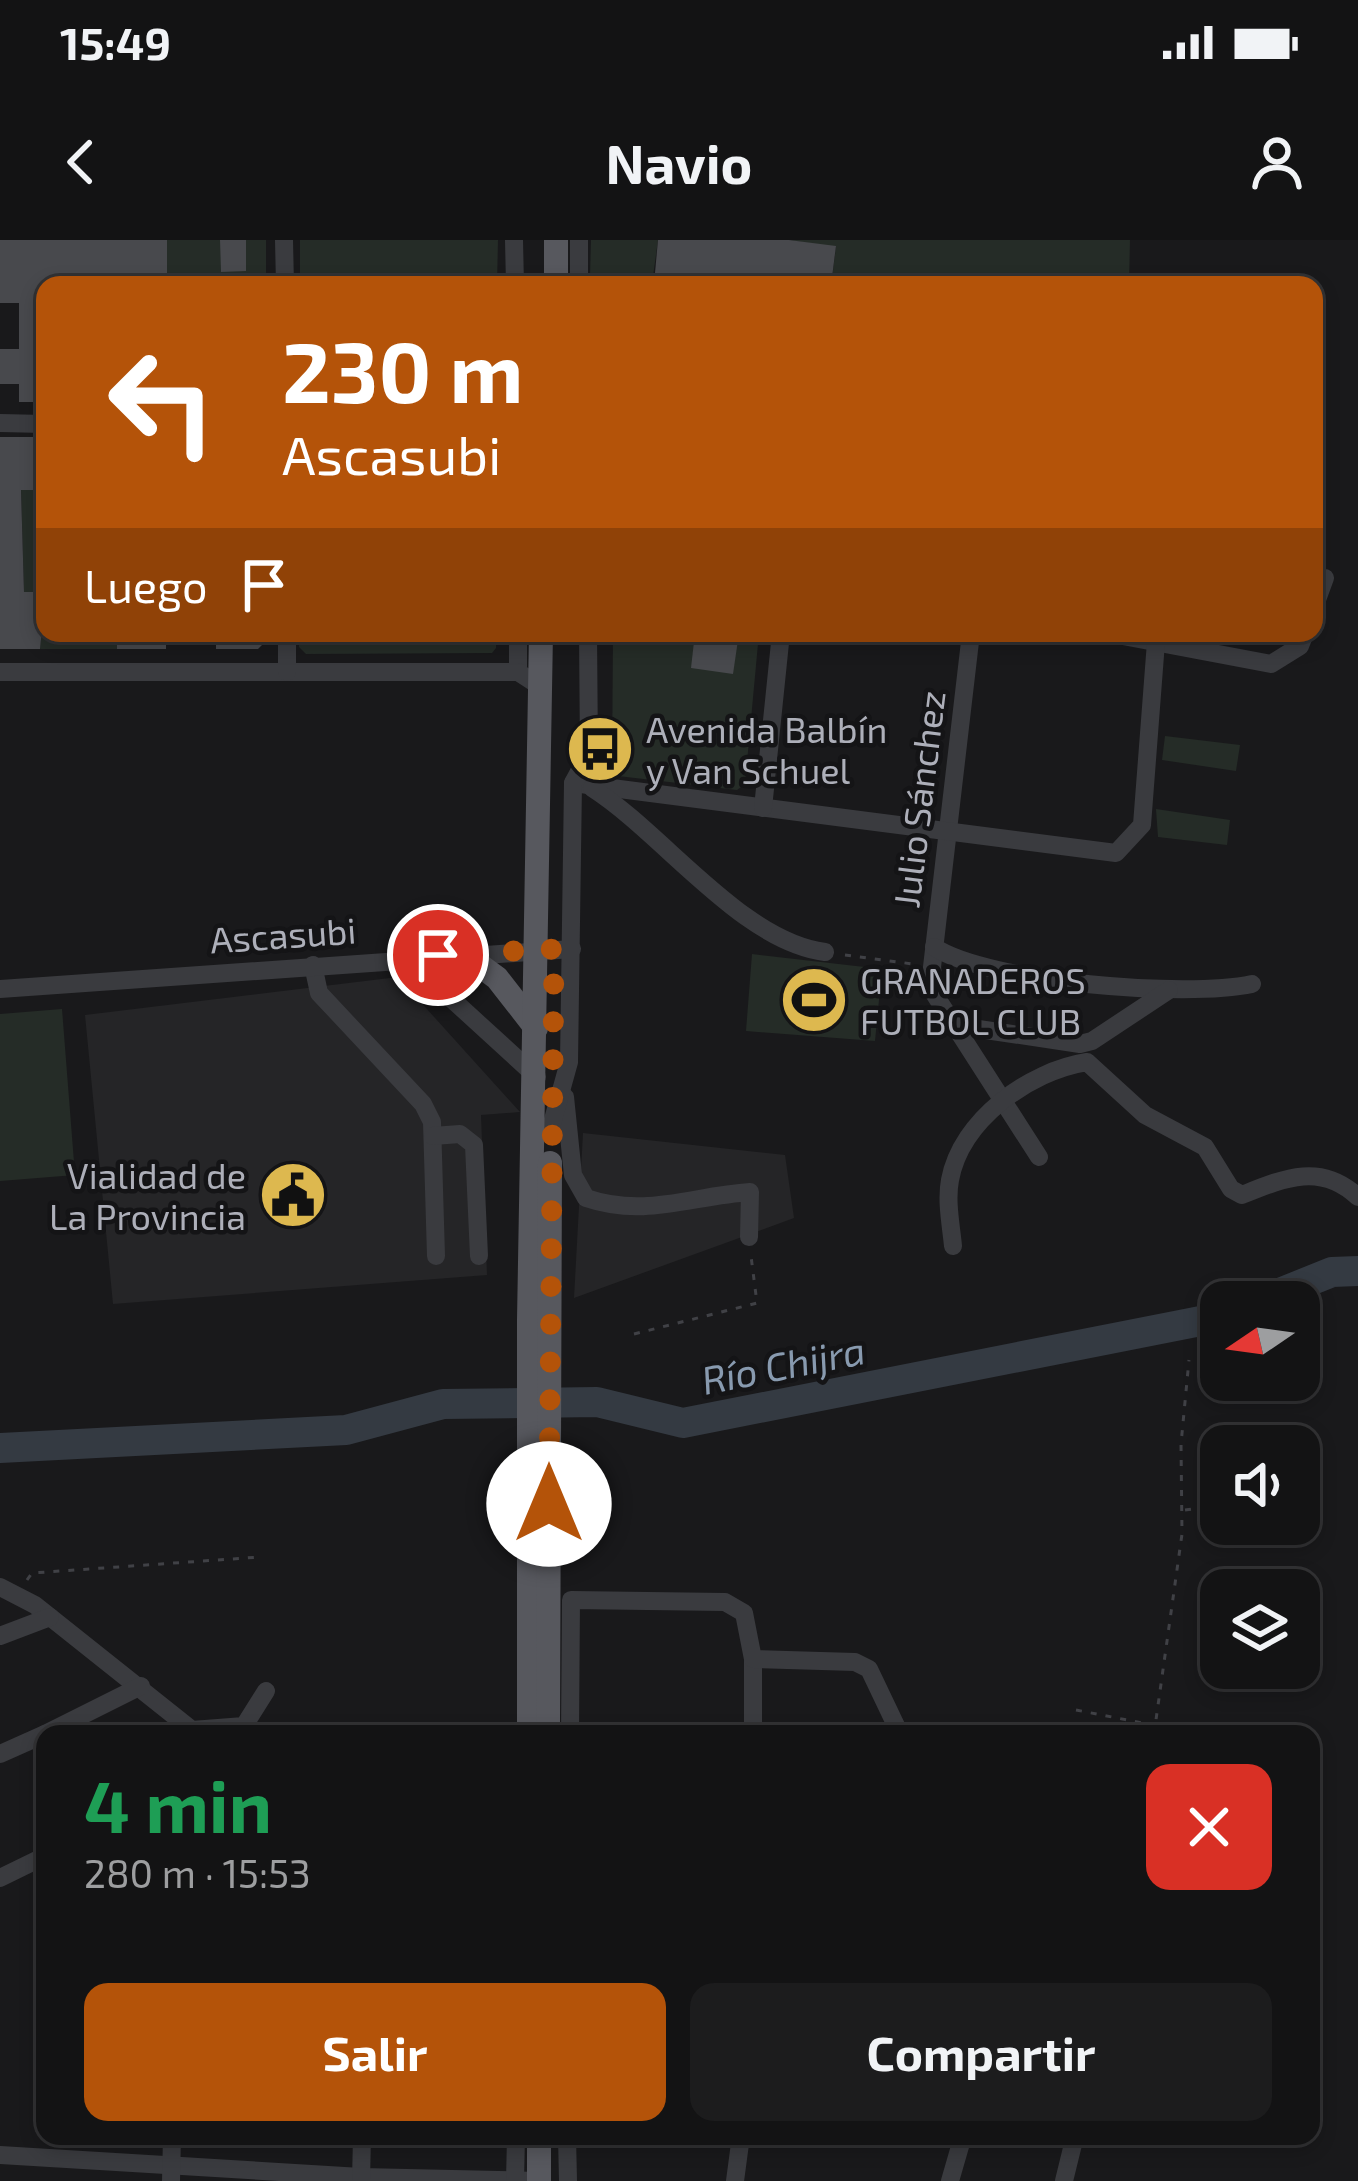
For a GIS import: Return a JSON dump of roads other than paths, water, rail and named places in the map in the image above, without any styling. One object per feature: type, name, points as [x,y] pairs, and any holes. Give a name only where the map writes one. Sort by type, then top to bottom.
[{"type":"main road","points":[[541,240],[541,276]]},
{"type":"main road","points":[[556,240],[556,276]]},
{"type":"main road","points":[[542,642],[554,949],[536,1029],[539,1320],[550,1597],[548,1725]]},
{"type":"main road","points":[[539,1320],[551,1127],[555,642]]},
{"type":"main road","points":[[463,952],[497,978],[536,1029]]},
{"type":"main road","points":[[530,1725],[550,1597]]},
{"type":"main road","points":[[527,2180],[537,2145]]},
{"type":"street","points":[[284,240],[285,276]]},
{"type":"street","points":[[514,240],[515,276]]},
{"type":"street","points":[[579,240],[579,276]]},
{"type":"street","points":[[0,423],[36,424]]},
{"type":"street","points":[[1323,583],[1325,578]]},
{"type":"street","points":[[287,642],[287,672]]},
{"type":"street","points":[[518,642],[518,672]]},
{"type":"street","points":[[588,642],[589,753],[554,949],[573,1174],[586,1198],[617,1209],[664,1208],[750,1192],[749,1237]]},
{"type":"street","points":[[763,808],[780,642]]},
{"type":"street","name":"Julio Sánchez","points":[[970,642],[933,957],[934,995],[979,1058],[1001,1105],[1040,1157]]},
{"type":"street","points":[[581,784],[1116,853],[1142,825],[1156,642],[1270,664],[1302,642]]},
{"type":"street","points":[[0,672],[518,672],[542,687]]},
{"type":"street","points":[[581,784],[657,835],[704,883],[778,936],[802,950],[826,952]]},
{"type":"street","name":"Ascasubi","points":[[0,989],[554,949]]},
{"type":"street","points":[[933,957],[986,969],[1168,990],[1252,984]]},
{"type":"street","points":[[313,965],[319,993],[423,1104],[433,1136],[436,1256]]},
{"type":"street","points":[[432,981],[537,1077]]},
{"type":"street","points":[[953,1246],[948,1186],[971,1131],[1022,1087],[1083,1053],[1092,1041],[1168,990]]},
{"type":"street","points":[[952,1025],[1083,1053],[1145,1115],[1205,1147],[1231,1190],[1242,1195],[1312,1173],[1342,1182],[1358,1197]]},
{"type":"street","points":[[551,1127],[564,1092]]},
{"type":"street","points":[[433,1136],[460,1134],[474,1145],[479,1256]]},
{"type":"street","points":[[8,1591],[141,1686],[184,1725]]},
{"type":"street","points":[[569,1725],[550,1597],[725,1602],[744,1613],[753,1659],[753,1725]]},
{"type":"street","points":[[0,1636],[50,1617]]},
{"type":"street","points":[[753,1659],[855,1662],[869,1669],[896,1725]]},
{"type":"street","points":[[63,1725],[141,1686]]},
{"type":"street","points":[[245,1725],[266,1691]]},
{"type":"street","points":[[0,1754],[36,1738]]},
{"type":"street","points":[[0,1878],[36,1860]]},
{"type":"street","points":[[361,2179],[362,2145]]},
{"type":"street","points":[[0,2156],[171,2173],[527,2180],[517,2145]]},
{"type":"street","points":[[567,2145],[568,2181]]},
{"type":"street","points":[[735,2181],[740,2145]]},
{"type":"street","points":[[950,2181],[961,2145]]},
{"type":"street","points":[[1064,2181],[1073,2145]]},
{"type":"waterway","name":"Río Chijra","points":[[1310,1281],[1332,1272],[1358,1271]]},
{"type":"waterway","name":"Río Chijra","points":[[0,1448],[346,1430],[443,1404],[597,1402],[683,1423],[1200,1321]]},
{"type":"place","name":"Avenida Balbín y Van Schuel","points":[[600,749]]},
{"type":"place","name":"GRANADEROS FUTBOL CLUB","points":[[814,1000]]},
{"type":"place","name":"Vialidad de La Provincia","points":[[293,1195]]}]
